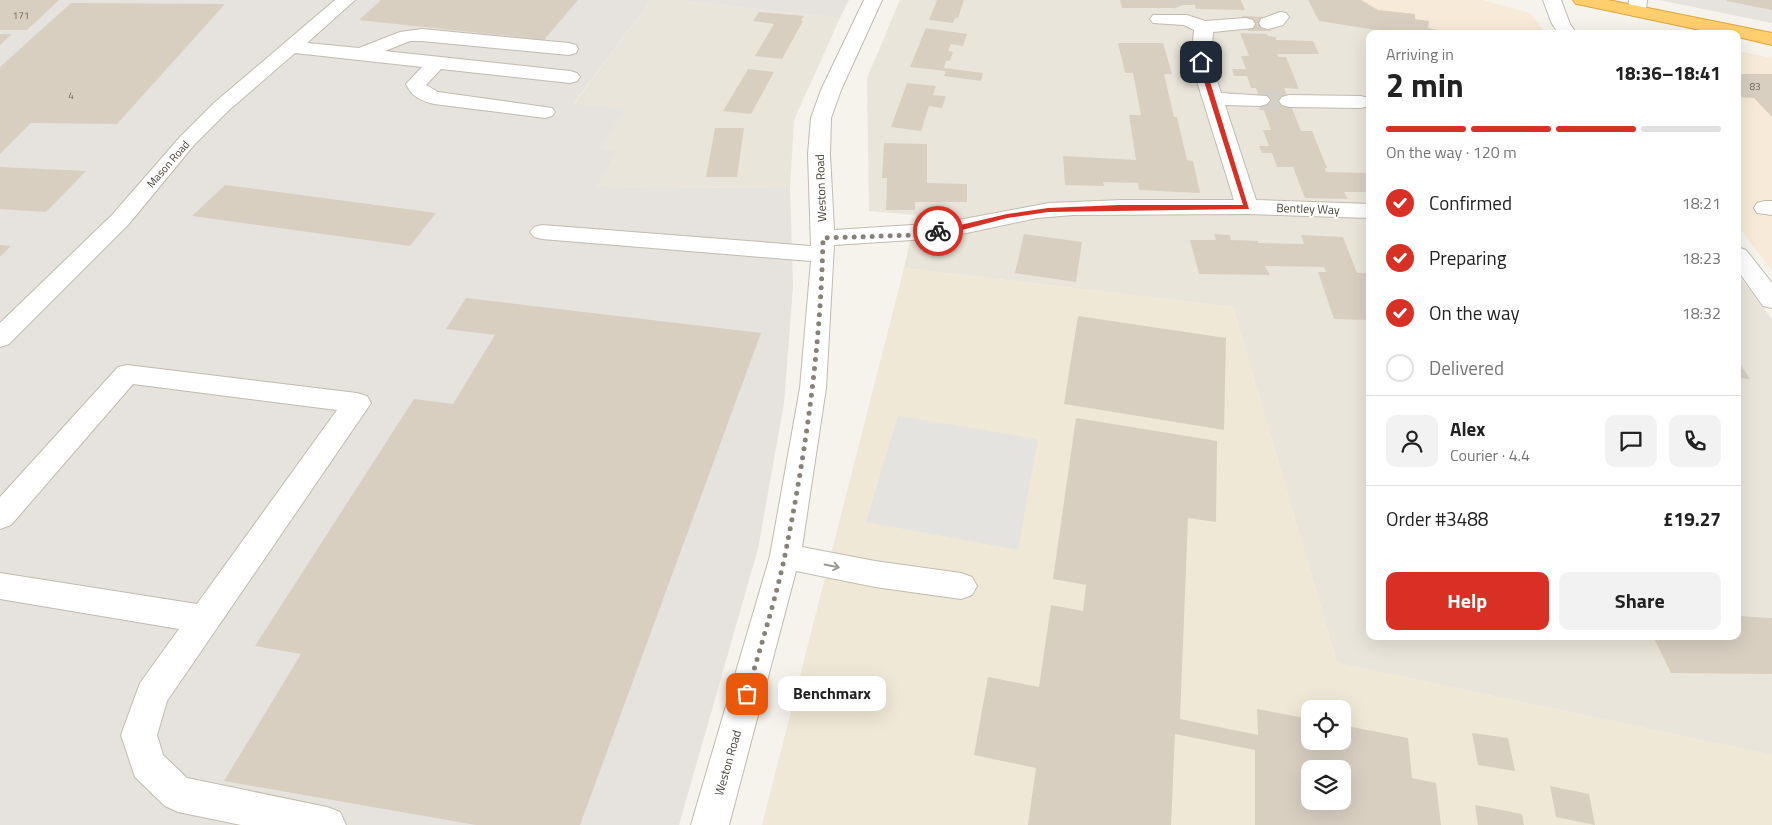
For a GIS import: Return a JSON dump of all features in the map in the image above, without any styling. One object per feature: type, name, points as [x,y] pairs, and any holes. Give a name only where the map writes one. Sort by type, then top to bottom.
[{"type":"highway","points":[[1582,0],[1638,6],[1735,30]]},
{"type":"highway","points":[[1741,31],[1772,39]]},
{"type":"street","name":"Mason Road","points":[[0,338],[120,220],[187,141],[221,107],[346,0]]},
{"type":"street","name":"Weston Road","points":[[710,825],[784,556],[813,388],[818,348],[823,246],[819,154],[821,118],[831,90],[873,0]]},
{"type":"street","points":[[1552,0],[1565,30]]},
{"type":"street","points":[[1191,17],[1204,34],[1201,62],[1247,207]]},
{"type":"street","points":[[1159,19],[1191,17],[1243,25]]},
{"type":"street","points":[[360,54],[407,36],[422,34],[569,49]]},
{"type":"street","points":[[292,47],[570,77]]},
{"type":"street","points":[[436,63],[416,84],[423,94],[434,98],[545,112]]},
{"type":"street","points":[[1213,99],[1260,100]]},
{"type":"street","points":[[1289,101],[1361,102]]},
{"type":"street","name":"Bentley Way","points":[[542,232],[823,246],[962,228],[1007,216],[1048,210],[1127,207],[1247,207],[1366,211]]},
{"type":"street","points":[[1741,259],[1772,300]]},
{"type":"street","points":[[0,517],[127,374],[357,403],[152,694],[139,735],[148,765],[178,794],[327,825]]},
{"type":"street","points":[[784,556],[875,574],[960,586]]},
{"type":"street","points":[[0,586],[205,619]]},
{"type":"shaded area","points":[[0,0],[651,0],[573,104],[625,109],[600,149],[616,151],[597,187],[790,188],[793,287],[784,403],[758,549],[679,825],[0,825]]},
{"type":"shaded area","points":[[651,0],[674,0],[840,18],[794,120],[790,188],[597,187],[615,151],[600,150],[573,105]]},
{"type":"shaded area","points":[[674,0],[849,0],[840,18]]},
{"type":"shaded area","points":[[900,0],[1308,0],[1320,21],[1375,30],[1366,30],[1366,640],[1741,640],[1741,279],[1772,319],[1772,755],[1337,663],[1233,307],[904,268],[916,215],[869,211],[867,78]]},
{"type":"shaded area","points":[[1308,0],[1483,0],[1530,13],[1543,30],[1375,30],[1319,21]]},
{"type":"shaded area","points":[[1659,0],[1772,0],[1772,23]]},
{"type":"shaded area","points":[[1741,52],[1772,58],[1772,271],[1741,230]]},
{"type":"shaded area","points":[[904,268],[1233,307],[1337,663],[1772,755],[1772,825],[762,825]]},
{"type":"shaded area","points":[[898,416],[1038,439],[1018,550],[866,522]]},
{"type":"building","points":[[0,0],[59,0],[27,30],[0,30]]},
{"type":"building","points":[[381,0],[578,0],[544,40],[359,20]]},
{"type":"building","points":[[937,0],[964,0],[958,18],[955,18],[953,23],[929,20]]},
{"type":"building","points":[[1120,0],[1241,0],[1245,10],[1196,9],[1195,5],[1173,5],[1174,8],[1122,8]]},
{"type":"building","points":[[1308,0],[1361,0],[1378,10],[1415,14],[1415,19],[1429,21],[1428,28],[1439,30],[1375,30],[1319,21]]},
{"type":"building","points":[[1772,0],[1772,10],[1727,1]]},
{"type":"building","points":[[71,3],[225,4],[117,124],[31,123],[0,154],[0,67]]},
{"type":"building","points":[[759,12],[804,16],[782,59],[755,56],[774,24],[753,21]]},
{"type":"building","points":[[1242,16],[1265,17],[1271,31],[1248,31]]},
{"type":"building","points":[[926,28],[967,34],[963,46],[951,44],[948,51],[953,52],[950,61],[946,61],[944,68],[983,73],[981,81],[944,76],[946,71],[910,67]]},
{"type":"building","points":[[1240,33],[1267,34],[1268,36],[1276,37],[1276,40],[1313,41],[1319,54],[1277,54],[1279,57],[1286,57],[1299,89],[1284,88],[1301,131],[1312,131],[1327,168],[1325,168],[1326,172],[1366,173],[1366,192],[1344,192],[1348,199],[1305,198],[1293,167],[1277,167],[1272,153],[1262,153],[1259,146],[1269,146],[1263,130],[1271,130],[1256,88],[1251,88],[1247,76],[1234,76],[1232,69],[1246,69],[1241,56],[1249,56]]},
{"type":"building","points":[[0,34],[12,34],[0,45]]},
{"type":"building","points":[[1118,43],[1163,43],[1172,74],[1164,74],[1174,117],[1177,117],[1187,160],[1193,161],[1200,193],[1139,190],[1138,183],[1103,182],[1104,186],[1065,185],[1063,156],[1136,160],[1129,115],[1141,115],[1133,73],[1125,73]]},
{"type":"building","points":[[748,69],[774,72],[751,114],[723,111]]},
{"type":"building","points":[[1741,74],[1772,74],[1772,117],[1754,98],[1741,97]]},
{"type":"building","points":[[907,83],[936,86],[933,95],[946,96],[942,108],[929,106],[921,131],[891,127]]},
{"type":"building","points":[[715,128],[744,128],[737,177],[706,177]]},
{"type":"building","points":[[884,143],[927,144],[927,183],[967,184],[967,202],[915,202],[915,210],[886,210],[887,178],[882,178]]},
{"type":"building","points":[[0,167],[86,171],[46,212],[0,209]]},
{"type":"building","points":[[225,185],[436,213],[410,246],[192,216]]},
{"type":"building","points":[[1024,234],[1082,242],[1076,282],[1015,273]]},
{"type":"building","points":[[1214,234],[1230,235],[1231,240],[1258,241],[1258,243],[1304,244],[1301,235],[1343,237],[1357,273],[1366,273],[1366,320],[1334,319],[1318,272],[1326,272],[1324,267],[1265,266],[1270,275],[1199,274],[1190,240],[1216,240]]},
{"type":"building","points":[[0,245],[11,246],[0,257]]},
{"type":"building","points":[[466,298],[761,333],[580,825],[476,825],[224,781],[301,654],[255,646],[414,399],[453,404],[495,335],[446,329]]},
{"type":"building","points":[[1078,316],[1226,338],[1224,430],[1064,404]]},
{"type":"building","points":[[1741,366],[1750,379],[1741,378]]},
{"type":"building","points":[[1076,418],[1217,441],[1216,522],[1188,518],[1180,719],[1258,735],[1257,709],[1301,717],[1301,750],[1351,750],[1351,727],[1408,738],[1412,778],[1436,783],[1441,825],[1255,825],[1255,750],[1175,734],[1171,825],[1028,825],[1036,768],[974,755],[988,677],[1039,687],[1051,605],[1083,611],[1086,585],[1053,579]]},
{"type":"building","points":[[1741,616],[1772,618],[1772,674],[1671,673],[1655,640],[1741,640]]},
{"type":"building","points":[[1472,733],[1508,738],[1515,771],[1478,765]]},
{"type":"building","points":[[1550,786],[1589,794],[1595,825],[1556,817]]},
{"type":"building","points":[[1475,805],[1522,814],[1524,825],[1478,825]]},
{"type":"tunnel","points":[[1181,0],[1183,5]]},
{"type":"tunnel","points":[[1260,100],[1289,101]]},
{"type":"way so far","points":[[747,694],[784,556],[813,388],[818,348],[823,238],[916,235],[938,231]]},
{"type":"place","name":"Benchmarx","points":[[747,694]]},
{"type":"route","points":[[938,231],[962,228],[1007,216],[1048,210],[1247,207],[1201,62]]}]
